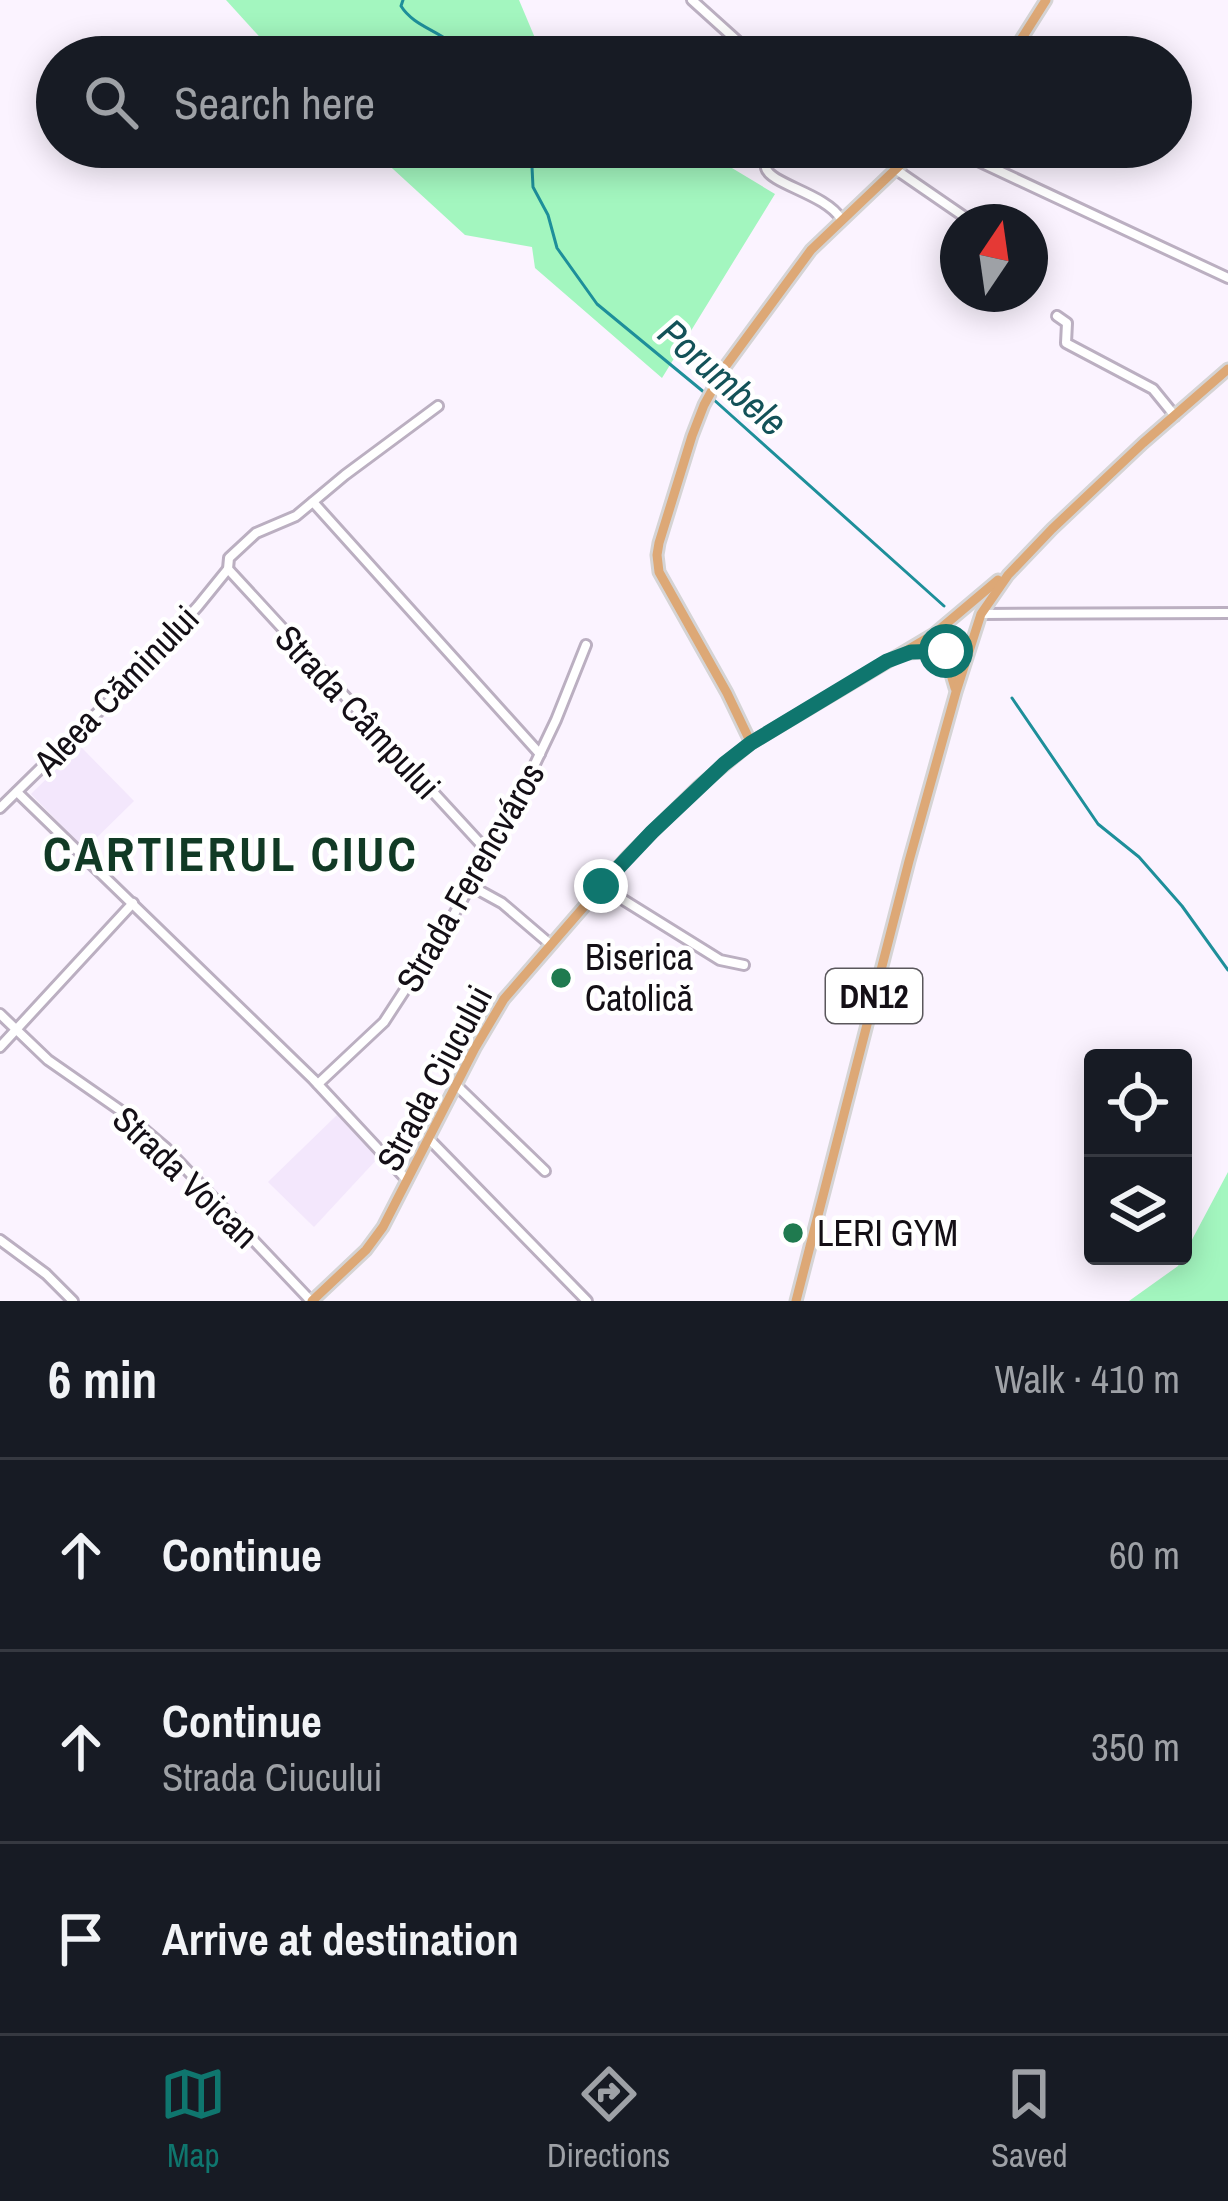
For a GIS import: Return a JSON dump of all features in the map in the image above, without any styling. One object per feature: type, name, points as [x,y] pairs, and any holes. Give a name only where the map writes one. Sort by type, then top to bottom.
[{"type":"main road","points":[[1022,36],[1043,1]]},
{"type":"main road","points":[[751,743],[663,581],[657,561],[659,543],[704,405],[747,334],[822,237],[895,169]]},
{"type":"main road","name":"DN12","points":[[796,1301],[875,991],[956,692],[982,614],[1008,575],[1085,496],[1228,369]]},
{"type":"main road","name":"Strada Ciucului","points":[[312,1301],[373,1242],[504,1000],[601,886],[698,787],[751,743],[934,634],[1008,575]]},
{"type":"main road","points":[[934,634],[969,648]]},
{"type":"main road","points":[[887,661],[911,652],[969,648]]},
{"type":"main road","points":[[928,651],[950,671],[956,692]]},
{"type":"street","points":[[692,0],[732,36]]},
{"type":"street","points":[[766,168],[770,175],[827,202],[841,219]]},
{"type":"street","points":[[993,168],[1228,278]]},
{"type":"street","points":[[895,169],[946,204]]},
{"type":"street","points":[[1057,316],[1067,323],[1066,343],[1153,389],[1174,416]]},
{"type":"street","name":"Aleea Căminului","points":[[0,808],[135,676],[256,532],[296,516],[438,406]]},
{"type":"street","points":[[313,502],[540,754]]},
{"type":"street","name":"Strada Câmpului","points":[[228,569],[490,854]]},
{"type":"street","points":[[982,614],[1228,613]]},
{"type":"street","name":"Strada Ferencváros","points":[[318,1084],[384,1022],[471,886],[540,754],[586,645]]},
{"type":"street","points":[[17,791],[318,1084],[408,1181]]},
{"type":"street","points":[[471,886],[502,903],[550,944]]},
{"type":"street","points":[[601,886],[720,960],[744,965]]},
{"type":"street","points":[[0,1047],[133,903]]},
{"type":"street","name":"Strada Voican","points":[[0,1014],[48,1060],[166,1148],[312,1301]]},
{"type":"street","points":[[457,1086],[545,1171]]},
{"type":"street","points":[[429,1139],[587,1301]]},
{"type":"street","points":[[0,1240],[73,1301]]},
{"type":"shaded area","points":[[80,746],[134,801],[85,849],[31,794]]},
{"type":"shaded area","points":[[337,1115],[378,1158],[314,1227],[268,1182]]},
{"type":"green space","points":[[226,0],[519,0],[534,36],[259,36]]},
{"type":"green space","points":[[392,168],[732,168],[775,194],[662,378],[535,268],[532,247],[465,235]]},
{"type":"green space","points":[[1228,1172],[1228,1301],[1129,1301],[1179,1265],[1192,1265],[1192,1240]]},
{"type":"waterway","name":"Porumbele","points":[[403,0],[407,14],[442,36]]},
{"type":"waterway","name":"Porumbele","points":[[532,168],[533,187],[548,215],[557,248],[597,304],[705,393]]},
{"type":"waterway","name":"Porumbele","points":[[713,399],[944,606]]},
{"type":"waterway","name":"Porumbele","points":[[1012,698],[1098,824],[1139,857],[1228,970]]},
{"type":"place","name":"Biserica Catolică","points":[[561,978]]},
{"type":"place","name":"LERI GYM","points":[[793,1233]]},
{"type":"district","name":"CARTIERUL CIUC","points":[[231,854]]},
{"type":"route","points":[[601,886],[698,787],[751,743],[887,661],[911,652],[946,651]]}]
